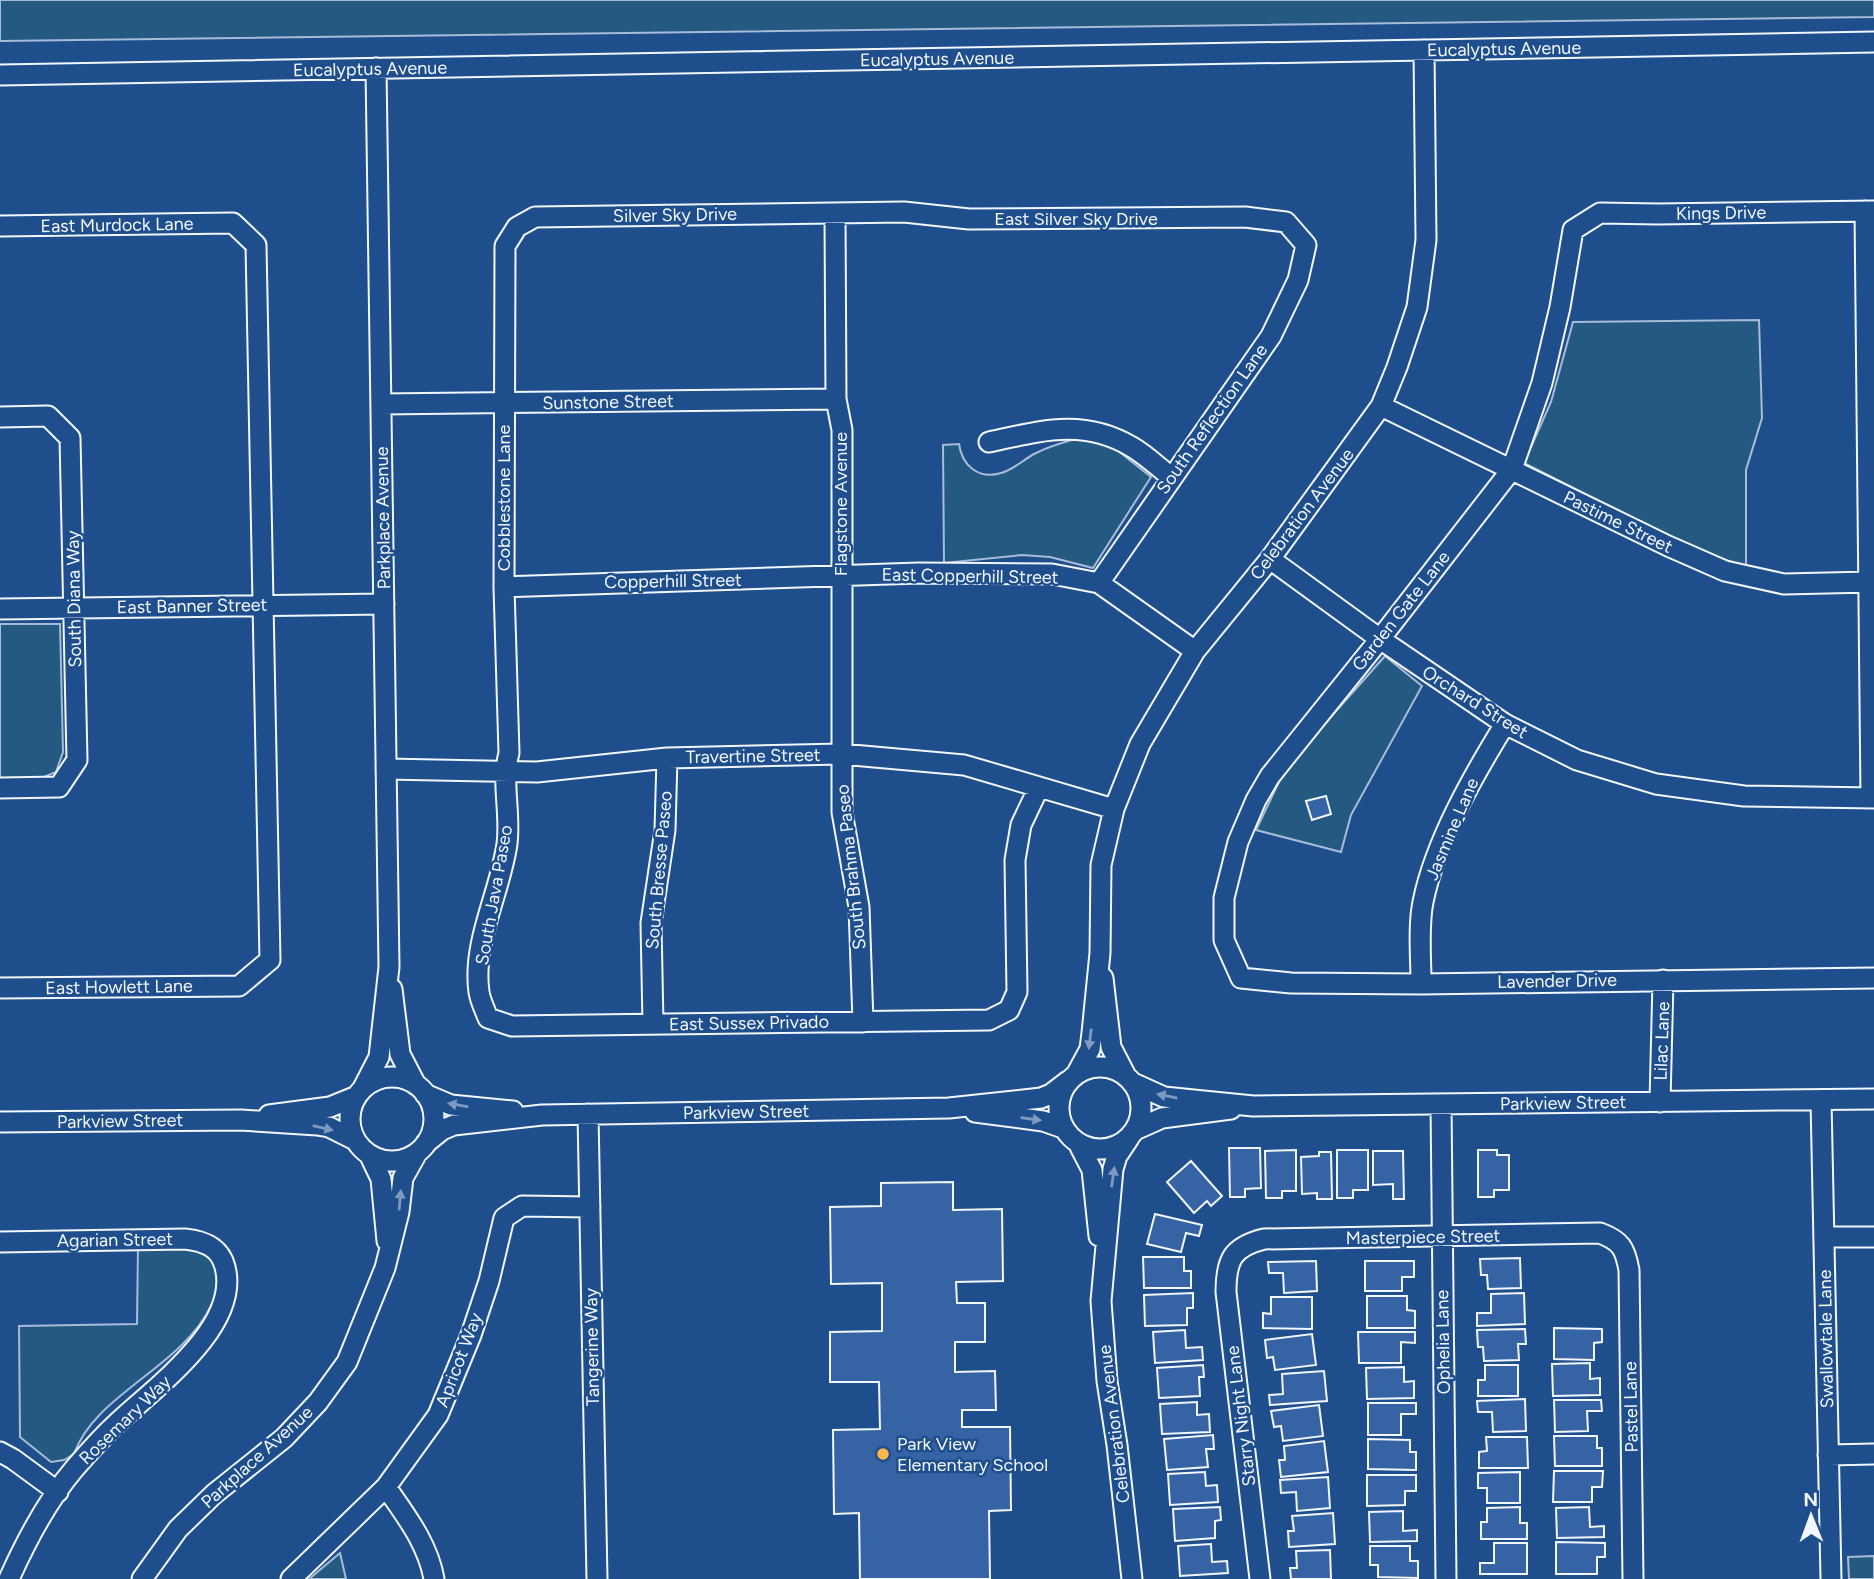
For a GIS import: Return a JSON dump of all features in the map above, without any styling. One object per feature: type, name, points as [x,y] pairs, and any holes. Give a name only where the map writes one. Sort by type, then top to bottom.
[{"type":"street","name":"Eucalyptus Avenue","points":[[0,75],[1874,42]]},
{"type":"street","name":"Celebration Avenue","points":[[1073,1077],[1090,1049],[1100,953],[1101,865],[1114,809],[1140,744],[1195,651],[1270,559],[1381,406],[1397,367],[1417,307],[1426,240],[1424,50]]},
{"type":"street","name":"Parkplace Avenue","points":[[376,68],[389,967],[400,1054],[420,1089]]},
{"type":"street","name":"Kings Drive","points":[[1573,230],[1600,213],[1870,211]]},
{"type":"street","points":[[1870,211],[1873,798]]},
{"type":"street","name":"East Silver Sky Drive","points":[[835,213],[904,212],[969,219],[1245,217],[1286,222],[1306,246]]},
{"type":"street","name":"Silver Sky Drive","points":[[517,227],[535,216],[835,213]]},
{"type":"street","name":"Flagstone Avenue","points":[[835,213],[836,399],[842,430],[841,754]]},
{"type":"street","name":"East Murdock Lane","points":[[0,226],[233,223],[256,245],[262,605]]},
{"type":"street","name":"Cobblestone Lane","points":[[504,771],[509,753],[504,587],[505,246],[517,227]]},
{"type":"street","name":"Garden Gate Lane","points":[[1241,978],[1224,940],[1224,898],[1238,842],[1270,776],[1512,469],[1542,383],[1560,307],[1573,230]]},
{"type":"street","name":"South Reflection Lane","points":[[1099,583],[1271,336],[1298,280],[1306,246]]},
{"type":"street","name":"Sunstone Street","points":[[381,404],[836,399]]},
{"type":"street","name":"Pastime Street","points":[[1381,406],[1668,547],[1725,571],[1784,584],[1870,582]]},
{"type":"street","name":"South Diana Way","points":[[0,417],[48,416],[70,438],[77,760],[59,787],[0,788]]},
{"type":"street","points":[[989,442],[1057,428],[1093,430],[1132,447],[1171,477]]},
{"type":"street","name":"Orchard Street","points":[[1270,559],[1380,639],[1505,724],[1577,760],[1656,784],[1744,796],[1873,798]]},
{"type":"street","name":"East Copperhill Street","points":[[842,577],[919,573],[1052,574],[1099,583]]},
{"type":"street","name":"Copperhill Street","points":[[504,587],[842,577]]},
{"type":"street","points":[[1099,583],[1195,651]]},
{"type":"street","name":"East Banner Street","points":[[0,609],[384,604]]},
{"type":"street","name":"East Howlett Lane","points":[[0,988],[239,986],[270,960],[262,605]]},
{"type":"street","name":"Jasmine Lane","points":[[1421,984],[1423,903],[1426,891],[1442,844],[1477,771],[1505,724]]},
{"type":"street","name":"Travertine Street","points":[[386,769],[537,772],[667,758],[841,754],[964,765],[1114,809]]},
{"type":"street","name":"South Brahma Paseo","points":[[841,754],[842,812],[859,907],[863,1021]]},
{"type":"street","name":"South Bresse Paseo","points":[[653,1024],[651,923],[665,830],[667,758]]},
{"type":"street","name":"South Java Paseo","points":[[488,1018],[479,992],[480,952],[507,844],[509,810],[504,771]]},
{"type":"street","name":"East Sussex Privado","points":[[488,1018],[512,1026],[989,1020],[1009,1010],[1017,992],[1015,860],[1021,825],[1039,787]]},
{"type":"street","name":"Celebration Avenue","points":[[1100,953],[1111,1047],[1129,1079]]},
{"type":"street","name":"Parkplace Avenue","points":[[360,1092],[379,1056],[389,967]]},
{"type":"street","name":"Lavender Drive","points":[[1241,978],[1291,983],[1421,984],[1874,978]]},
{"type":"street","name":"Lilac Lane","points":[[1660,1102],[1663,980]]},
{"type":"street","points":[[1102,1066],[1115,1069],[1129,1079],[1139,1094],[1140,1119],[1132,1134],[1120,1144],[1099,1150],[1078,1143],[1063,1128],[1058,1109],[1062,1089],[1073,1077],[1089,1068],[1102,1066]]},
{"type":"street","name":"Parkview Street","points":[[542,1115],[949,1108],[1041,1098],[1051,1094],[1073,1077]]},
{"type":"street","points":[[241,1119],[330,1107],[383,1078],[405,1079],[451,1105],[542,1115]]},
{"type":"street","name":"Parkview Street","points":[[1129,1079],[1164,1097],[1253,1106],[1874,1099]]},
{"type":"street","points":[[420,1089],[431,1105],[434,1118],[432,1132],[421,1148]]},
{"type":"street","points":[[360,1092],[351,1106],[349,1117],[355,1140],[370,1156],[394,1161],[406,1159],[442,1130],[454,1125],[542,1115]]},
{"type":"street","name":"Swallowtale Lane","points":[[1821,1100],[1831,1579]]},
{"type":"street","name":"Ophelia Lane","points":[[1441,1104],[1446,1579]]},
{"type":"street","name":"Parkview Street","points":[[1132,1134],[1162,1118],[1253,1106]]},
{"type":"street","name":"Parkview Street","points":[[949,1108],[1026,1118],[1063,1128]]},
{"type":"street","name":"Tangerine Way","points":[[587,1114],[597,1579]]},
{"type":"street","points":[[241,1119],[317,1125],[355,1140]]},
{"type":"street","name":"Parkview Street","points":[[0,1122],[241,1119]]},
{"type":"street","name":"Celebration Avenue","points":[[1132,1134],[1117,1156],[1113,1170],[1101,1301],[1107,1381],[1132,1579]]},
{"type":"street","name":"Celebration Avenue","points":[[1078,1143],[1091,1170],[1104,1268]]},
{"type":"street","name":"Parkplace Avenue","points":[[142,1579],[178,1529],[214,1494],[284,1438],[318,1402],[347,1362],[375,1296],[399,1212],[403,1178],[421,1148]]},
{"type":"street","name":"Parkplace Avenue","points":[[370,1156],[381,1179],[388,1249]]},
{"type":"street","name":"Apricot Way","points":[[291,1579],[386,1487],[438,1415],[471,1335],[489,1280],[504,1218],[522,1206],[590,1207]]},
{"type":"street","name":"Masterpiece Street","points":[[1234,1254],[1246,1243],[1264,1239],[1600,1233],[1616,1239]]},
{"type":"street","points":[[1825,1237],[1874,1237]]},
{"type":"street","name":"Agarian Street","points":[[0,1242],[185,1239],[201,1241],[214,1248],[223,1259]]},
{"type":"street","name":"Pastel Lane","points":[[1616,1239],[1626,1253],[1629,1270],[1633,1579]]},
{"type":"street","name":"Starry Night Lane","points":[[1234,1254],[1226,1270],[1226,1292],[1260,1579]]},
{"type":"street","name":"Rosemary Way","points":[[9,1579],[42,1514],[73,1471],[113,1426],[178,1370],[200,1344],[214,1323],[228,1287],[223,1259]]},
{"type":"street","points":[[0,1452],[58,1492]]},
{"type":"street","points":[[1828,1455],[1874,1454]]},
{"type":"street","points":[[386,1487],[415,1528],[431,1563],[434,1579]]},
{"type":"shaded area","points":[[0,0],[1874,0],[1874,17],[0,41]]},
{"type":"shaded area","points":[[1759,320],[1762,418],[1746,470],[1746,566],[1702,553],[1524,463],[1551,402],[1573,322]]},
{"type":"shaded area","points":[[1075,439],[1098,440],[1117,450],[1151,477],[1093,568],[1050,557],[1022,555],[944,563],[943,445],[959,444],[972,469],[993,475],[1010,470],[1044,449]]},
{"type":"shaded area","points":[[0,624],[60,624],[63,752],[56,772],[39,779],[0,780]]},
{"type":"shaded area","points":[[1385,656],[1422,686],[1351,815],[1341,852],[1256,830],[1279,782],[1305,746]]},
{"type":"shaded area","points":[[138,1246],[196,1247],[217,1260],[217,1294],[197,1328],[180,1347],[100,1414],[85,1433],[74,1454],[64,1460],[51,1462],[20,1437],[19,1326],[137,1324]]},
{"type":"shaded area","points":[[340,1553],[346,1579],[309,1579]]},
{"type":"shaded area","points":[[1874,1556],[1874,1579],[1849,1579],[1848,1557]]},
{"type":"building","points":[[1326,796],[1331,814],[1312,820],[1306,801]]},
{"type":"building","points":[[1229,1148],[1260,1148],[1261,1188],[1245,1189],[1245,1197],[1230,1197]]},
{"type":"building","points":[[1296,1150],[1296,1191],[1282,1191],[1282,1198],[1266,1198],[1265,1151]]},
{"type":"building","points":[[1337,1150],[1368,1150],[1368,1190],[1353,1190],[1353,1198],[1337,1198]]},
{"type":"building","points":[[1478,1150],[1497,1150],[1497,1155],[1509,1155],[1509,1190],[1494,1190],[1494,1197],[1478,1197]]},
{"type":"building","points":[[1373,1151],[1403,1151],[1404,1199],[1393,1199],[1393,1184],[1373,1185]]},
{"type":"building","points":[[1319,1152],[1331,1152],[1332,1199],[1317,1199],[1317,1193],[1302,1194],[1301,1157],[1319,1156]]},
{"type":"building","points":[[1191,1161],[1222,1196],[1211,1206],[1207,1201],[1194,1213],[1167,1182]]},
{"type":"building","points":[[953,1182],[953,1210],[1002,1209],[1003,1281],[956,1282],[957,1303],[985,1303],[985,1342],[955,1342],[955,1372],[995,1371],[996,1410],[962,1410],[962,1427],[1010,1427],[1011,1510],[989,1511],[990,1579],[860,1579],[859,1513],[834,1514],[833,1430],[880,1429],[879,1382],[830,1382],[830,1332],[882,1331],[882,1283],[831,1284],[830,1207],[881,1206],[881,1183]]},
{"type":"building","points":[[1155,1214],[1202,1225],[1199,1236],[1186,1233],[1181,1252],[1147,1244]]},
{"type":"building","points":[[1143,1257],[1184,1257],[1184,1271],[1191,1271],[1191,1288],[1144,1288]]},
{"type":"building","points":[[1520,1258],[1521,1288],[1488,1289],[1487,1275],[1481,1275],[1480,1259]]},
{"type":"building","points":[[1316,1261],[1317,1291],[1284,1293],[1283,1273],[1269,1273],[1268,1262]]},
{"type":"building","points":[[1365,1261],[1414,1261],[1414,1277],[1402,1277],[1402,1291],[1365,1291]]},
{"type":"building","points":[[1193,1293],[1193,1308],[1187,1308],[1187,1325],[1145,1326],[1144,1295]]},
{"type":"building","points":[[1524,1293],[1525,1324],[1477,1326],[1477,1313],[1491,1313],[1491,1294]]},
{"type":"building","points":[[1367,1296],[1407,1296],[1407,1310],[1415,1311],[1415,1328],[1367,1328]]},
{"type":"building","points":[[1271,1297],[1312,1297],[1312,1329],[1263,1328],[1263,1313],[1271,1314]]},
{"type":"building","points":[[1554,1328],[1602,1329],[1602,1342],[1594,1343],[1594,1360],[1554,1359]]},
{"type":"building","points":[[1525,1329],[1526,1344],[1518,1344],[1519,1360],[1484,1361],[1483,1347],[1478,1347],[1477,1330]]},
{"type":"building","points":[[1185,1330],[1186,1348],[1202,1347],[1203,1360],[1155,1363],[1153,1332]]},
{"type":"building","points":[[1358,1332],[1415,1332],[1415,1343],[1401,1342],[1401,1363],[1359,1363]]},
{"type":"building","points":[[1312,1334],[1316,1365],[1275,1370],[1273,1357],[1267,1358],[1265,1340]]},
{"type":"building","points":[[1590,1363],[1590,1379],[1600,1378],[1600,1395],[1553,1396],[1552,1364]]},
{"type":"building","points":[[1203,1365],[1204,1377],[1199,1377],[1200,1396],[1159,1398],[1157,1368]]},
{"type":"building","points":[[1485,1365],[1518,1365],[1518,1396],[1478,1396],[1478,1380],[1485,1380]]},
{"type":"building","points":[[1404,1367],[1404,1382],[1414,1381],[1414,1398],[1367,1399],[1366,1368]]},
{"type":"building","points":[[1324,1371],[1327,1401],[1270,1405],[1269,1395],[1283,1394],[1282,1374]]},
{"type":"building","points":[[1525,1399],[1526,1431],[1493,1432],[1492,1412],[1478,1412],[1477,1401]]},
{"type":"building","points":[[1554,1400],[1601,1400],[1602,1411],[1587,1411],[1588,1431],[1555,1432]]},
{"type":"building","points":[[1197,1402],[1197,1415],[1209,1414],[1210,1432],[1162,1434],[1160,1404]]},
{"type":"building","points":[[1368,1403],[1416,1403],[1416,1414],[1401,1414],[1401,1435],[1368,1435]]},
{"type":"building","points":[[1319,1405],[1323,1436],[1283,1441],[1281,1426],[1274,1427],[1271,1411]]},
{"type":"building","points":[[1213,1435],[1214,1449],[1206,1449],[1208,1467],[1167,1470],[1164,1439]]},
{"type":"building","points":[[1554,1436],[1597,1436],[1597,1448],[1602,1448],[1602,1466],[1555,1466]]},
{"type":"building","points":[[1486,1437],[1527,1437],[1528,1468],[1479,1468],[1479,1452],[1487,1451]]},
{"type":"building","points":[[1368,1439],[1410,1440],[1410,1452],[1416,1452],[1416,1470],[1368,1469]]},
{"type":"building","points":[[1324,1441],[1328,1472],[1281,1477],[1279,1460],[1285,1460],[1284,1446]]},
{"type":"building","points":[[1554,1471],[1603,1471],[1602,1487],[1592,1487],[1592,1502],[1553,1502]]},
{"type":"building","points":[[1205,1472],[1206,1486],[1217,1485],[1218,1502],[1170,1505],[1168,1474]]},
{"type":"building","points":[[1520,1472],[1520,1503],[1487,1503],[1487,1488],[1478,1488],[1478,1473]]},
{"type":"building","points":[[1367,1475],[1416,1475],[1416,1491],[1405,1491],[1405,1505],[1367,1506]]},
{"type":"building","points":[[1328,1477],[1330,1508],[1297,1511],[1296,1492],[1281,1493],[1280,1480]]},
{"type":"building","points":[[1220,1507],[1221,1520],[1215,1521],[1215,1538],[1175,1541],[1173,1509]]},
{"type":"building","points":[[1520,1507],[1520,1523],[1527,1523],[1527,1539],[1481,1539],[1481,1522],[1487,1522],[1487,1508]]},
{"type":"building","points":[[1589,1507],[1590,1527],[1604,1526],[1604,1537],[1557,1538],[1556,1508]]},
{"type":"building","points":[[1403,1511],[1403,1531],[1417,1530],[1417,1541],[1370,1542],[1369,1512]]},
{"type":"building","points":[[1333,1513],[1335,1544],[1289,1547],[1288,1531],[1294,1531],[1292,1516]]},
{"type":"building","points":[[1556,1542],[1605,1543],[1605,1557],[1597,1557],[1597,1574],[1556,1574]]},
{"type":"building","points":[[1494,1543],[1527,1543],[1527,1574],[1480,1574],[1480,1563],[1494,1563]]},
{"type":"building","points":[[1211,1544],[1212,1562],[1227,1561],[1228,1573],[1180,1576],[1178,1546]]},
{"type":"building","points":[[1370,1546],[1410,1546],[1410,1561],[1418,1561],[1418,1578],[1378,1577],[1378,1565],[1370,1565]]},
{"type":"building","points":[[1330,1550],[1331,1579],[1291,1579],[1290,1568],[1297,1568],[1296,1551]]},
{"type":"place","name":"Park View Elementary School","points":[[883,1454]]}]
